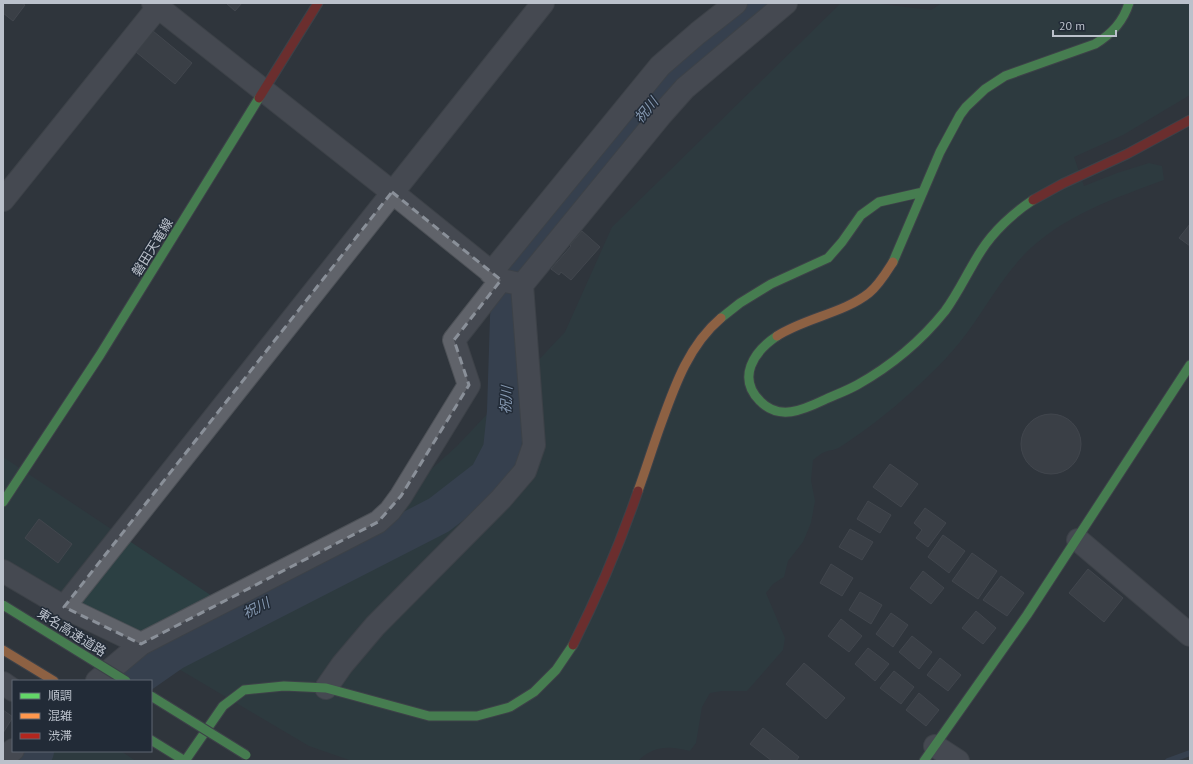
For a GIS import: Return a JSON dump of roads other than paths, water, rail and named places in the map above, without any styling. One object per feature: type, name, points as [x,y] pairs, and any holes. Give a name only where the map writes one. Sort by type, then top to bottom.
[{"type":"main road","name":"磐田天竜線","points":[[3,502],[100,355],[318,3]]},
{"type":"main road","points":[[1129,3],[1126,14],[1117,28],[1095,44],[1005,76],[995,81],[975,98],[960,115],[940,152],[894,261],[885,276],[874,288],[857,300],[774,338],[760,351],[750,369],[749,377],[753,394],[760,402],[778,413],[788,414],[807,408],[874,375],[915,344],[954,298],[981,251],[990,239],[1020,210],[1045,193],[1143,147],[1190,120]]},
{"type":"main road","points":[[152,741],[185,761],[223,706],[244,690],[284,686],[326,688],[429,716],[477,716],[510,707],[534,692],[556,670],[573,646],[590,612],[626,525],[675,384],[691,353],[712,326],[740,303],[772,284],[828,258],[842,242],[861,215],[879,202],[923,192]]},
{"type":"main road","points":[[930,753],[971,697],[1078,540],[1190,365]]},
{"type":"main road","name":"東名高速道路","points":[[3,605],[124,680]]},
{"type":"main road","points":[[3,650],[52,680]]},
{"type":"main road","points":[[152,697],[249,756]]},
{"type":"street","points":[[64,607],[543,3]]},
{"type":"street","points":[[507,280],[660,66],[736,3]]},
{"type":"street","points":[[98,680],[141,644],[378,522],[390,511],[402,496],[469,385],[454,340],[507,280],[685,88],[786,3]]},
{"type":"street","points":[[3,200],[156,5],[392,192],[507,280],[534,445],[525,471],[501,499],[375,626],[342,665],[326,688]]},
{"type":"street","points":[[1078,540],[1190,635]]},
{"type":"street","points":[[3,571],[64,607],[141,644]]},
{"type":"street","points":[[3,683],[12,689]]},
{"type":"street","points":[[3,758],[12,751]]},
{"type":"street","points":[[930,753],[958,761]]},
{"type":"waterway","name":"祝川","points":[[132,680],[174,651],[439,515],[488,477],[502,450],[506,412],[509,318],[512,284],[534,249],[677,73],[760,3]]},
{"type":"waterway","name":"祝川","points":[[22,761],[34,752]]},
{"type":"waterway","points":[[1168,761],[1190,753]]}]
